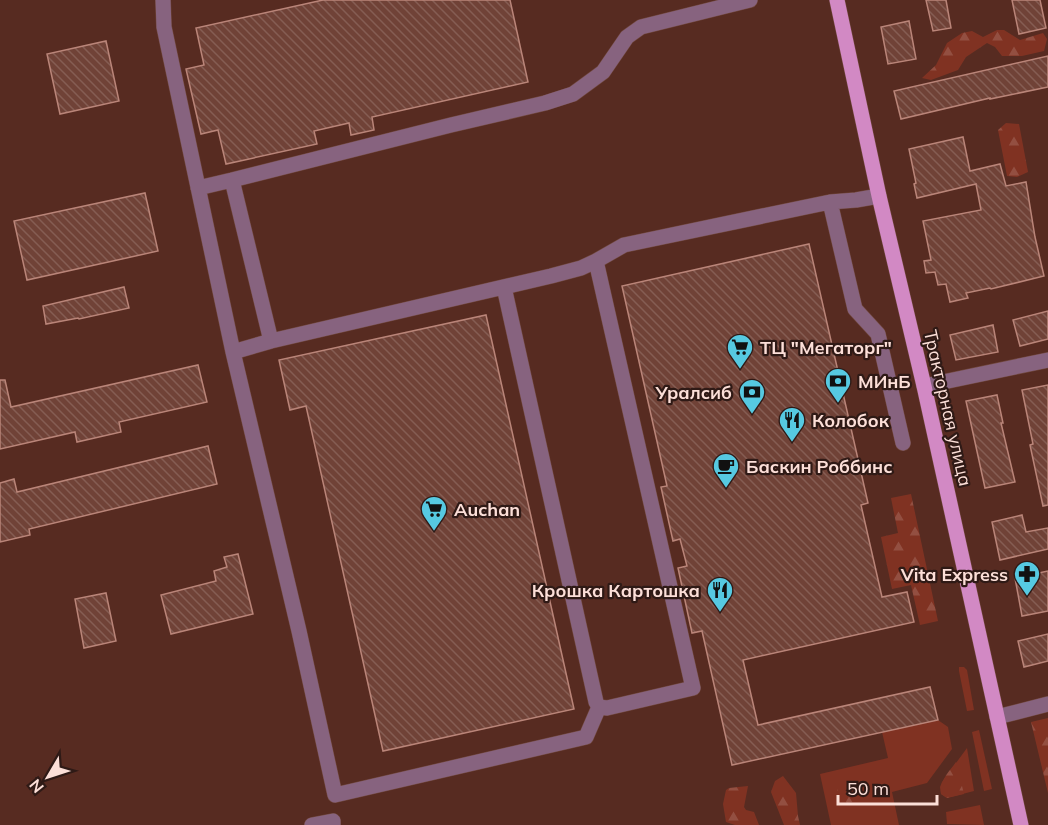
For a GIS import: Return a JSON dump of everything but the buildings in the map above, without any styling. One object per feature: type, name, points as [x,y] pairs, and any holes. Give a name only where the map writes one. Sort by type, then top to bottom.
[{"type":"main road","name":"Тракторная улица","points":[[837,0],[1021,825]]},
{"type":"street","points":[[163,0],[164,27],[233,352],[335,795],[586,737],[599,706]]},
{"type":"street","points":[[198,188],[545,103],[573,94],[603,72],[627,37],[641,27],[750,0]]},
{"type":"street","points":[[232,180],[271,341]]},
{"type":"street","points":[[233,352],[271,341],[571,271],[596,261],[624,245],[830,202],[879,196]]},
{"type":"street","points":[[830,202],[855,309],[878,334],[903,443]]},
{"type":"street","points":[[504,287],[596,702],[599,706],[607,708],[693,688],[596,261]]},
{"type":"street","points":[[924,386],[1048,360]]},
{"type":"street","points":[[997,717],[1048,704]]},
{"type":"street","points":[[312,825],[333,821],[333,825]]},
{"type":"green space","points":[[997,30],[1004,30],[1020,40],[1043,33],[1047,39],[1044,51],[1022,56],[1002,56],[995,47],[987,43],[966,57],[958,70],[931,80],[922,78],[936,65],[947,43],[962,33],[972,31],[983,37]]},
{"type":"green space","points":[[1006,123],[1019,124],[1028,172],[1017,177],[1007,176],[998,130]]},
{"type":"green space","points":[[911,494],[938,621],[920,625],[911,585],[892,589],[881,537],[898,533],[891,498]]},
{"type":"green space","points":[[959,667],[967,670],[974,710],[967,711]]},
{"type":"green space","points":[[1048,718],[1048,793],[1031,722]]},
{"type":"green space","points":[[938,720],[948,727],[952,749],[927,783],[892,792],[899,825],[831,825],[820,774],[888,758],[882,732]]},
{"type":"green space","points":[[979,730],[992,789],[984,791],[972,732]]},
{"type":"green space","points":[[967,748],[974,791],[947,798],[941,794],[942,782]]},
{"type":"green space","points":[[956,762],[964,794],[947,798],[941,794],[942,785]]},
{"type":"green space","points":[[783,776],[796,793],[800,825],[784,825],[771,792],[775,781]]},
{"type":"green space","points":[[848,777],[862,778],[860,801],[847,803],[837,794],[837,786]]},
{"type":"green space","points":[[748,786],[744,807],[754,812],[759,825],[735,825],[726,822],[723,804],[726,790]]},
{"type":"green space","points":[[980,805],[984,825],[947,824],[946,812]]},
{"type":"place","name":"ТЦ \"Мегаторг\"","points":[[740,370]]},
{"type":"place","name":"МИнБ","points":[[838,404]]},
{"type":"place","name":"Уралсиб","points":[[752,415]]},
{"type":"place","name":"Колобок","points":[[792,443]]},
{"type":"place","name":"Баскин Роббинс","points":[[726,489]]},
{"type":"place","name":"Auchan","points":[[434,532]]},
{"type":"place","name":"Vita Express","points":[[1027,597]]},
{"type":"place","name":"Крошка Картошка","points":[[720,613]]}]
